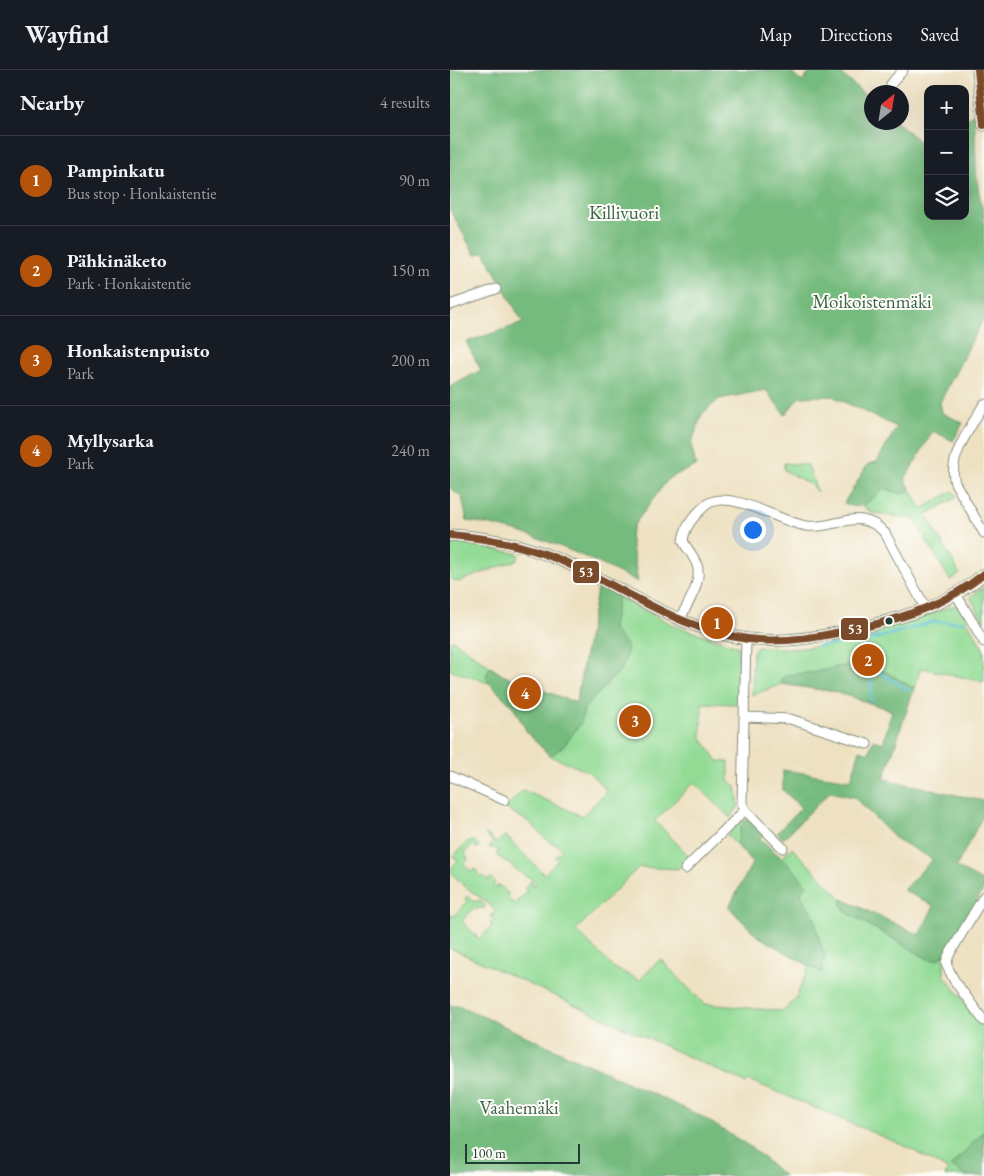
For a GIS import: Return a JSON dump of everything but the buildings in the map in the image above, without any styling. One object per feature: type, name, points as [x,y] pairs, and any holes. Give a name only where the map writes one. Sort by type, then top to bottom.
[{"type":"street","points":[[891,84],[903,70]]},
{"type":"street","points":[[978,70],[984,125]]},
{"type":"street","points":[[450,305],[496,289]]},
{"type":"street","points":[[984,404],[957,454],[952,474],[955,483],[984,533]]},
{"type":"street","points":[[680,619],[696,586],[699,572],[696,562],[683,541],[685,531],[701,508],[714,501],[743,503],[808,526],[856,519],[875,523],[885,533],[926,608]]},
{"type":"street","points":[[450,535],[486,538],[539,552],[680,619],[700,627],[746,639],[809,638],[875,624],[926,608],[956,594],[984,574]]},
{"type":"street","points":[[956,594],[984,642]]},
{"type":"street","points":[[746,639],[742,803],[745,810],[783,848]]},
{"type":"street","points":[[745,717],[790,719],[867,744]]},
{"type":"street","points":[[450,776],[504,800]]},
{"type":"street","points":[[685,869],[745,810]]},
{"type":"street","points":[[984,896],[949,955],[946,964],[954,980],[984,1021]]},
{"type":"green space","name":"Killivuori","points":[[450,70],[788,70],[802,82],[812,70],[837,70],[864,94],[864,130],[906,130],[924,146],[924,220],[969,220],[969,118],[974,112],[978,189],[984,214],[984,318],[940,402],[942,413],[963,423],[953,441],[933,431],[905,479],[911,490],[902,494],[884,488],[861,506],[850,506],[844,503],[868,464],[877,462],[897,427],[832,396],[799,397],[785,415],[766,390],[719,399],[702,414],[691,444],[696,466],[669,478],[634,525],[630,535],[638,582],[555,544],[512,530],[467,521],[462,497],[450,488],[450,387],[481,370],[466,342],[523,323],[484,252],[475,255],[450,210]]},
{"type":"green space","points":[[784,463],[808,465],[817,492],[811,485],[784,470]]},
{"type":"green space","points":[[884,488],[902,494],[911,490],[922,509],[953,491],[957,497],[926,515],[960,574],[950,580],[914,519],[872,513],[863,506]]},
{"type":"green space","points":[[461,543],[519,554],[517,560],[458,582],[450,579],[450,544]]},
{"type":"green space","points":[[598,586],[675,626],[738,646],[738,704],[702,703],[701,737],[718,761],[729,762],[729,781],[736,786],[739,806],[730,818],[694,782],[655,821],[690,857],[678,869],[639,867],[576,930],[614,968],[640,980],[660,959],[704,1004],[784,1011],[796,998],[809,966],[756,935],[729,907],[753,862],[727,835],[740,822],[745,821],[761,842],[780,859],[792,848],[842,899],[919,935],[943,955],[947,949],[944,956],[944,975],[984,1026],[984,1176],[945,1176],[948,1170],[907,1147],[749,1080],[746,1083],[450,948],[450,914],[453,917],[467,902],[465,899],[467,896],[475,902],[479,900],[486,906],[483,909],[480,907],[477,910],[474,908],[462,921],[479,939],[492,926],[490,923],[494,920],[491,916],[496,911],[460,882],[450,870],[458,860],[453,856],[468,841],[475,841],[479,846],[477,849],[473,845],[465,853],[468,860],[464,864],[472,872],[475,869],[481,877],[483,876],[488,880],[491,878],[495,882],[493,885],[495,888],[499,885],[509,894],[507,897],[514,904],[527,892],[524,889],[531,881],[533,886],[536,883],[496,855],[499,849],[489,848],[493,842],[485,835],[487,834],[497,843],[505,835],[544,874],[558,860],[555,857],[562,850],[556,844],[549,842],[529,822],[505,808],[523,790],[582,816],[607,791],[589,772],[550,756],[527,732],[514,708],[489,683],[450,670],[450,641],[453,640],[502,675],[576,703]]},
{"type":"green space","points":[[598,586],[618,596],[613,629],[628,648],[623,667],[584,709],[581,723],[564,746],[550,756],[527,732],[514,708],[489,683],[486,676],[490,667],[502,675],[576,703]]},
{"type":"green space","points":[[984,587],[984,622],[970,597]]},
{"type":"green space","points":[[955,605],[960,608],[984,650],[984,682],[921,668],[905,715],[836,692],[782,684],[752,695],[753,652],[757,647],[797,648],[841,642],[899,625]]},
{"type":"green space","points":[[857,663],[873,665],[914,688],[884,779],[984,801],[984,814],[956,867],[984,882],[984,888],[958,936],[946,952],[937,960],[928,959],[846,912],[842,905],[842,899],[919,935],[934,906],[903,890],[932,860],[895,838],[854,797],[830,792],[783,839],[777,833],[801,808],[783,790],[783,770],[851,780],[860,750],[869,753],[873,740],[883,743],[892,710],[836,692],[782,684],[781,679],[785,675],[815,672]]},
{"type":"green space","points":[[750,819],[764,833],[760,838],[807,886],[801,892],[814,917],[819,940],[825,954],[822,973],[756,935],[729,907],[753,862],[737,845],[741,826],[746,820]]},
{"type":"green space","name":"Vaahemäki","points":[[450,1006],[460,1006],[699,1115],[752,1148],[784,1176],[453,1176],[450,1169]]},
{"type":"green space","points":[[984,1131],[984,1176],[965,1176],[951,1166]]},
{"type":"waterway","points":[[817,646],[866,641],[933,622],[963,622]]},
{"type":"waterway","points":[[866,641],[871,667],[871,701]]},
{"type":"waterway","points":[[871,667],[908,690]]},
{"type":"transit line","name":"53","points":[[978,70],[984,125]]},
{"type":"transit line","name":"53","points":[[450,535],[492,540],[533,550],[560,560],[698,627],[748,639],[790,640],[860,628],[893,619],[941,601],[984,574]]},
{"type":"place","name":"Pampinkatu","points":[[717,623]]},
{"type":"place","name":"Pähkinäketo","points":[[868,660]]},
{"type":"place","name":"Myllysarka","points":[[525,693]]},
{"type":"place","name":"Honkaistenpuisto","points":[[635,721]]},
{"type":"park label","name":"Moikoistenmäki","points":[[872,301]]}]
